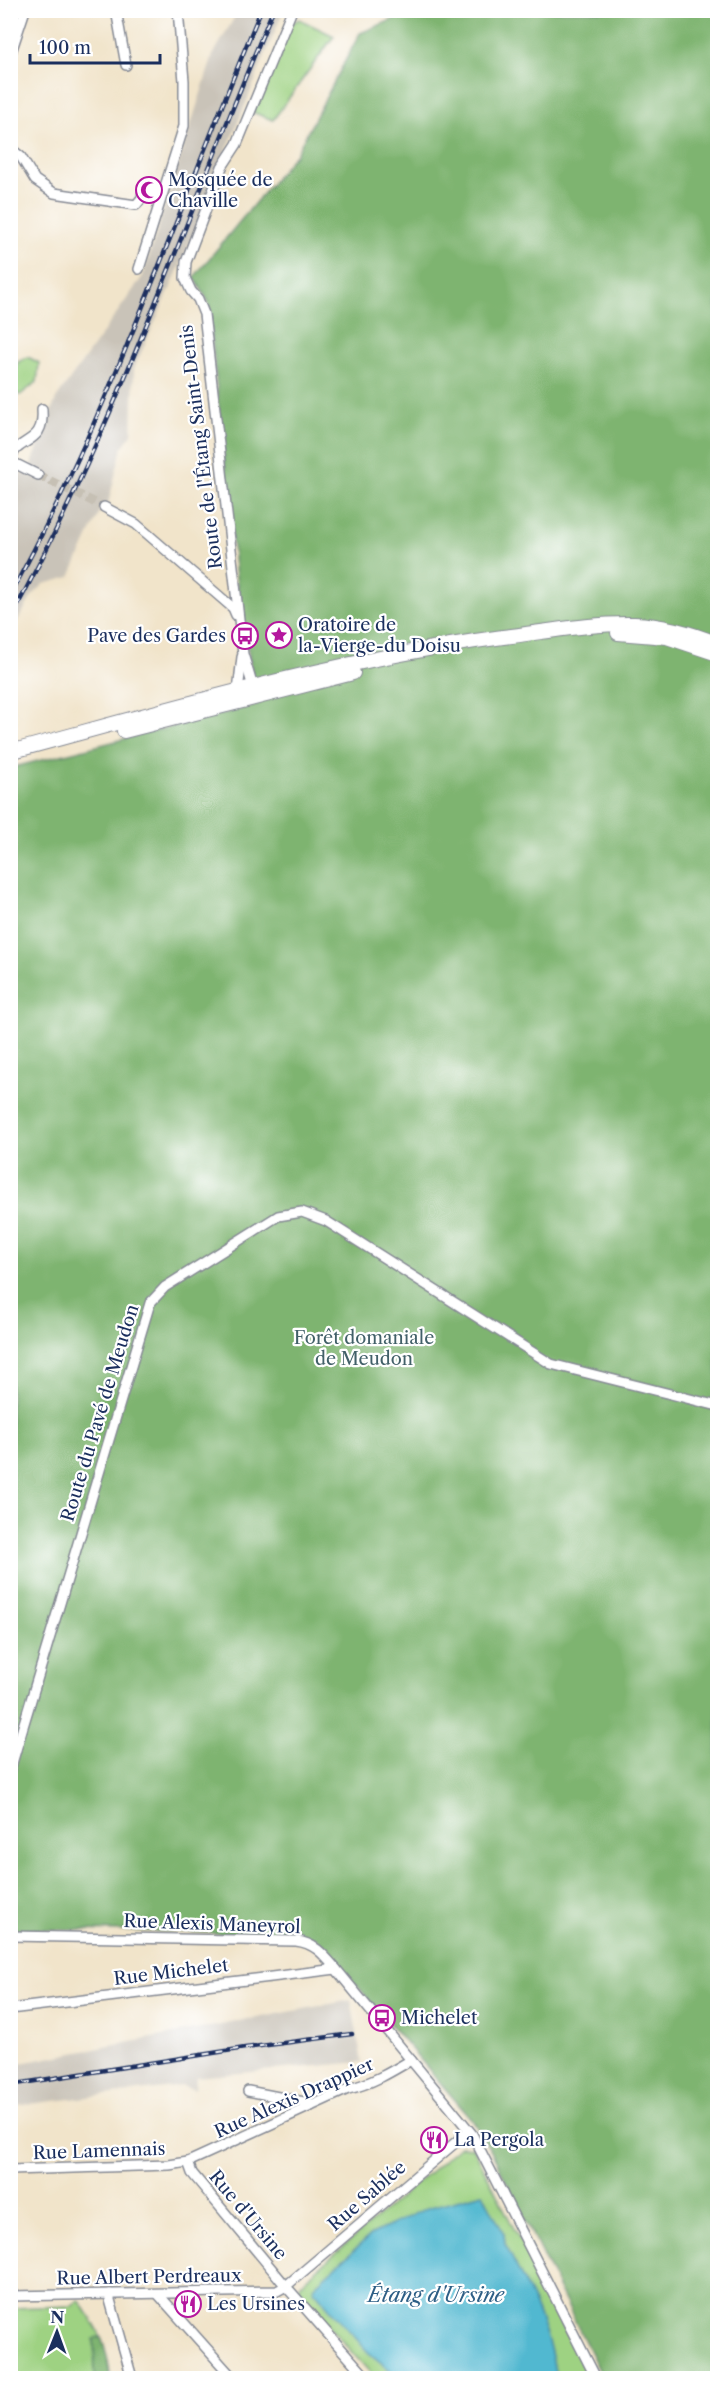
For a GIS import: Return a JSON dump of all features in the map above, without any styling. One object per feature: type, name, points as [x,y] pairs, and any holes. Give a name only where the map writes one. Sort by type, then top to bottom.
[{"type":"main road","points":[[254,693],[432,648],[595,625],[635,624],[667,628],[717,644]]},
{"type":"main road","points":[[10,752],[239,696],[403,662],[595,634],[623,633],[667,638],[717,654]]},
{"type":"main road","points":[[10,759],[239,696]]},
{"type":"street","points":[[10,55],[26,10]]},
{"type":"street","points":[[116,10],[126,65]]},
{"type":"street","name":"Route de l'Étang Saint-Denis","points":[[254,693],[243,654],[238,620],[204,314],[185,278],[186,262],[222,167],[237,144],[292,10]]},
{"type":"street","points":[[139,269],[184,126],[180,11]]},
{"type":"street","points":[[10,148],[21,158],[35,180],[54,193],[136,205],[142,198],[143,191]]},
{"type":"street","points":[[38,475],[10,459],[14,450],[27,444],[38,433],[43,418],[42,409]]},
{"type":"street","points":[[104,507],[136,524],[233,608],[238,620]]},
{"type":"street","name":"Route de l'Étang Saint-Denis","points":[[239,696],[243,654]]},
{"type":"street","name":"Route du Pavé de Meudon","points":[[10,1770],[150,1303],[165,1287],[278,1216],[302,1212],[326,1221],[551,1364],[717,1406]]},
{"type":"street","name":"Rue Alexis Maneyrol","points":[[10,1936],[308,1942],[315,1947],[336,1969],[469,2131],[596,2379]]},
{"type":"street","name":"Rue Michelet","points":[[10,2009],[336,1969]]},
{"type":"street","name":"Rue Alexis Drappier","points":[[188,2162],[348,2089],[362,2086],[398,2069],[411,2060]]},
{"type":"street","points":[[248,2091],[309,2103],[311,2106]]},
{"type":"street","name":"Rue Sablée","points":[[286,2286],[469,2131]]},
{"type":"street","name":"Rue Lamennais","points":[[10,2170],[169,2165],[188,2162]]},
{"type":"street","name":"Rue d'Ursine","points":[[188,2162],[192,2173],[204,2188],[367,2379]]},
{"type":"street","name":"Rue Albert Perdreaux","points":[[10,2296],[277,2290],[286,2286]]},
{"type":"street","points":[[110,2294],[132,2379]]},
{"type":"street","points":[[158,2294],[233,2379]]},
{"type":"shaded area","points":[[238,11],[283,11],[171,287],[134,368],[132,434],[122,447],[108,504],[104,503],[70,577],[44,584],[32,596],[11,632],[11,473],[26,474],[56,399],[143,276],[213,55]]},
{"type":"shaded area","points":[[351,2000],[362,2062],[196,2077],[195,2090],[182,2086],[11,2106],[11,2065]]},
{"type":"green space","name":"Forêt domaniale de Meudon","points":[[414,11],[717,11],[717,2378],[603,2378],[491,2151],[473,2121],[316,1938],[182,1932],[11,1929],[10,768],[257,705],[236,578],[208,301],[194,277],[297,152],[360,33]]},
{"type":"green space","points":[[299,19],[334,36],[273,120],[252,112],[290,24]]},
{"type":"green space","points":[[28,357],[39,363],[37,382],[20,395],[11,392],[18,362]]},
{"type":"green space","points":[[460,2146],[473,2147],[589,2378],[556,2378],[543,2326],[505,2244],[504,2234],[372,2234],[314,2286],[313,2288],[368,2352],[400,2378],[375,2378],[298,2292],[301,2283]]},
{"type":"green space","points":[[79,2300],[91,2318],[104,2346],[110,2378],[11,2378],[11,2308],[72,2306]]},
{"type":"green space","points":[[101,2337],[110,2378],[95,2378],[94,2339]]},
{"type":"water","name":"Étang d'Ursine","points":[[483,2193],[504,2234],[505,2244],[543,2326],[556,2378],[400,2378],[368,2352],[314,2290],[314,2286],[372,2234],[427,2208]]},
{"type":"tunnel","points":[[38,475],[104,507]]},
{"type":"railway","points":[[10,595],[47,524],[113,380],[261,10]]},
{"type":"railway","points":[[10,619],[48,545],[118,394],[273,10]]},
{"type":"railway","points":[[10,2085],[245,2048],[352,2034]]},
{"type":"place","name":"Mosquée de Chaville","points":[[149,190]]},
{"type":"place","name":"Oratoire de la-Vierge-du Doisu","points":[[279,635]]},
{"type":"place","name":"Pave des Gardes","points":[[245,636]]},
{"type":"place","name":"Michelet","points":[[382,2018]]},
{"type":"place","name":"La Pergola","points":[[434,2140]]},
{"type":"place","name":"Les Ursines","points":[[188,2304]]}]
